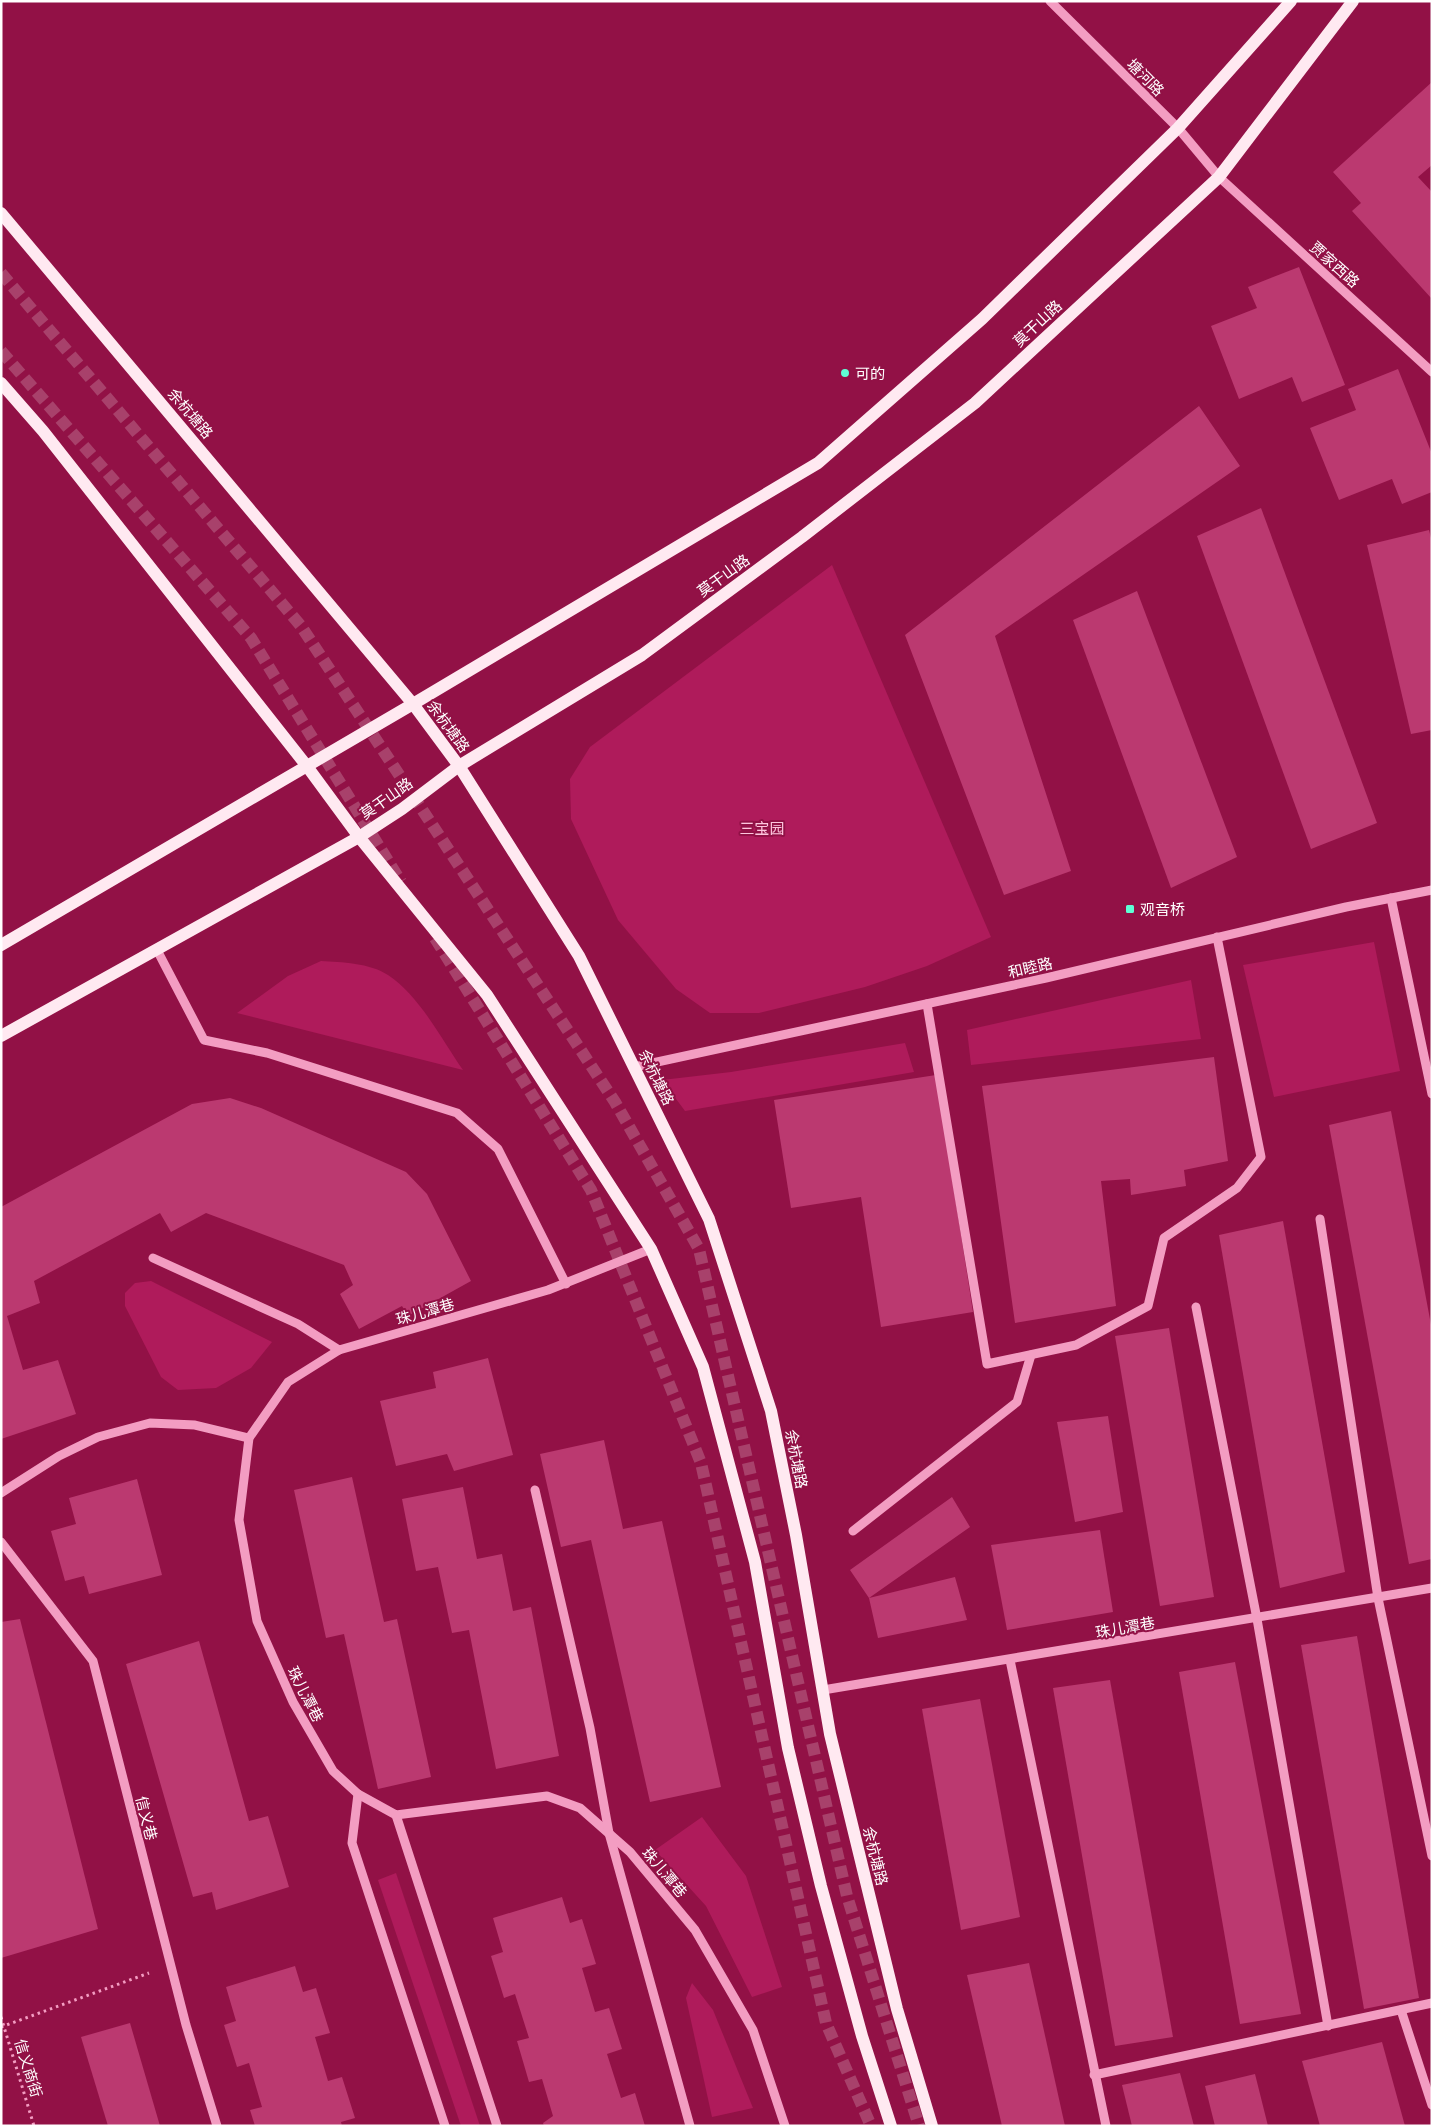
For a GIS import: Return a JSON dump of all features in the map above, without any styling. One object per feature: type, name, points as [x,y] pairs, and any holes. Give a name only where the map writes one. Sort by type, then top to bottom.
[{"type":"main road","points":[[1,946],[818,463],[982,319],[1178,128],[1291,1]]},
{"type":"main road","name":"莫干山路","points":[[1,1036],[359,837],[402,809],[458,766],[642,655],[834,513],[975,403],[1219,177],[1353,1]]},
{"type":"main road","name":"余杭塘路","points":[[1,213],[413,704],[458,766],[580,956],[710,1219],[771,1411],[796,1535],[830,1734],[897,2008],[932,2126]]},
{"type":"main road","points":[[1,383],[43,431],[306,765],[359,837],[487,995],[652,1249],[703,1367],[755,1562],[788,1748],[821,1886],[862,2036],[891,2126]]},
{"type":"street","name":"塘河路","points":[[1050,1],[1178,128],[1219,177]]},
{"type":"street","name":"贾家西路","points":[[1219,177],[1432,372]]},
{"type":"street","name":"和睦路","points":[[634,1067],[927,1004],[1432,890]]},
{"type":"street","points":[[1391,898],[1432,1094]]},
{"type":"street","points":[[927,1004],[987,1364],[1076,1345],[1148,1306],[1164,1238],[1237,1188],[1261,1157],[1217,937]]},
{"type":"street","points":[[156,950],[204,1040],[267,1053],[457,1113],[498,1149],[566,1284]]},
{"type":"street","points":[[1320,1218],[1378,1598],[1432,1856]]},
{"type":"street","name":"珠儿潭巷","points":[[652,1249],[566,1284],[339,1350],[288,1382],[249,1438],[239,1520],[257,1621],[298,1711],[333,1771],[358,1794],[396,1815],[547,1796],[580,1808],[630,1852],[695,1930],[754,2030],[785,2126]]},
{"type":"street","points":[[153,1258],[298,1324],[339,1350]]},
{"type":"street","points":[[1196,1307],[1257,1619],[1328,2026]]},
{"type":"street","points":[[853,1531],[1018,1402],[1031,1355]]},
{"type":"street","points":[[1,1493],[74,1448],[98,1437],[150,1423],[195,1425],[249,1438]]},
{"type":"street","points":[[535,1490],[590,1728],[608,1833],[690,2126]]},
{"type":"street","name":"信义巷","points":[[1,1542],[93,1661],[186,2025],[217,2126]]},
{"type":"street","name":"珠儿潭巷","points":[[823,1690],[1257,1619],[1432,1588]]},
{"type":"street","points":[[1010,1660],[1106,2126]]},
{"type":"street","points":[[358,1794],[352,1843],[445,2126]]},
{"type":"street","points":[[396,1815],[497,2126]]},
{"type":"street","points":[[1094,2075],[1432,2003]]},
{"type":"street","points":[[1402,2010],[1432,2105]]},
{"type":"path","points":[[3,2026],[171,1965]]},
{"type":"path","name":"信义商街","points":[[1,2017],[34,2126]]},
{"type":"green space","name":"三宝园","points":[[832,565],[991,937],[927,966],[865,987],[759,1013],[710,1013],[676,989],[618,920],[571,819],[570,779],[590,747]]},
{"type":"green space","points":[[1374,942],[1400,1071],[1274,1097],[1243,965]]},
{"type":"green space","points":[[321,961],[355,964],[373,968],[388,975],[410,994],[420,1006],[463,1070],[237,1013],[288,976]]},
{"type":"green space","points":[[1191,980],[1201,1039],[971,1065],[967,1030]]},
{"type":"green space","points":[[905,1043],[914,1072],[685,1111],[662,1080],[731,1072]]},
{"type":"green space","points":[[151,1281],[272,1342],[251,1368],[216,1388],[178,1390],[161,1377],[125,1306],[125,1293],[135,1283]]},
{"type":"green space","points":[[702,1817],[746,1876],[782,1987],[752,1997],[706,1906],[655,1850]]},
{"type":"green space","points":[[396,1873],[480,2126],[461,2126],[378,1880]]},
{"type":"green space","points":[[692,1983],[713,2010],[753,2108],[712,2117],[686,1998]]},
{"type":"building","points":[[1432,82],[1432,165],[1418,177],[1432,192],[1432,299],[1352,211],[1361,203],[1333,172]]},
{"type":"building","points":[[1299,267],[1345,385],[1302,402],[1292,377],[1239,399],[1211,326],[1257,308],[1248,287]]},
{"type":"building","points":[[1398,369],[1432,454],[1432,492],[1402,504],[1392,479],[1339,500],[1310,428],[1356,410],[1348,389]]},
{"type":"building","points":[[1199,406],[1240,466],[995,636],[1071,871],[1004,895],[905,635]]},
{"type":"building","points":[[1261,508],[1377,823],[1311,849],[1197,536]]},
{"type":"building","points":[[1429,530],[1432,542],[1432,730],[1411,734],[1367,545]]},
{"type":"building","points":[[1137,591],[1237,857],[1171,888],[1073,620]]},
{"type":"building","points":[[1214,1057],[1228,1161],[1184,1170],[1186,1186],[1131,1195],[1130,1179],[1101,1181],[1116,1306],[1015,1323],[982,1086]]},
{"type":"building","points":[[936,1075],[973,1312],[881,1327],[861,1197],[791,1208],[774,1100]]},
{"type":"building","points":[[230,1098],[261,1108],[406,1172],[427,1194],[471,1281],[408,1316],[402,1306],[359,1329],[340,1294],[353,1285],[344,1265],[206,1213],[171,1232],[160,1213],[34,1281],[40,1303],[7,1316],[23,1370],[58,1360],[76,1414],[1,1439],[1,1207],[192,1104]]},
{"type":"building","points":[[1391,1111],[1432,1330],[1432,1559],[1409,1564],[1329,1125]]},
{"type":"building","points":[[1283,1221],[1345,1572],[1280,1588],[1219,1235]]},
{"type":"building","points":[[1169,1328],[1214,1597],[1160,1606],[1115,1336]]},
{"type":"building","points":[[488,1358],[513,1455],[454,1471],[447,1454],[396,1466],[380,1401],[436,1388],[433,1372]]},
{"type":"building","points":[[1108,1416],[1123,1512],[1075,1522],[1057,1422]]},
{"type":"building","points":[[604,1440],[623,1529],[662,1521],[721,1787],[650,1802],[591,1540],[561,1547],[540,1454]]},
{"type":"building","points":[[352,1477],[384,1622],[397,1619],[431,1777],[378,1789],[344,1634],[326,1638],[294,1490]]},
{"type":"building","points":[[137,1479],[162,1575],[89,1594],[84,1576],[65,1581],[51,1531],[76,1524],[69,1498]]},
{"type":"building","points":[[463,1487],[477,1559],[502,1554],[513,1611],[531,1607],[559,1756],[496,1769],[469,1630],[452,1633],[438,1567],[416,1571],[402,1499]]},
{"type":"building","points":[[952,1497],[970,1527],[869,1598],[850,1570]]},
{"type":"building","points":[[1100,1530],[1113,1612],[1007,1630],[991,1545]]},
{"type":"building","points":[[955,1577],[967,1620],[878,1638],[869,1598]]},
{"type":"building","points":[[20,1619],[98,1929],[1,1958],[1,1622]]},
{"type":"building","points":[[1357,1636],[1419,1998],[1364,2009],[1301,1645]]},
{"type":"building","points":[[199,1641],[249,1821],[268,1816],[289,1887],[216,1910],[212,1892],[193,1897],[126,1664]]},
{"type":"building","points":[[1235,1662],[1301,2014],[1240,2024],[1179,1672]]},
{"type":"building","points":[[1110,1680],[1173,2037],[1115,2046],[1053,1688]]},
{"type":"building","points":[[980,1699],[1020,1917],[961,1930],[922,1709]]},
{"type":"building","points":[[562,1897],[570,1923],[582,1919],[596,1964],[582,1968],[595,2012],[609,2008],[622,2049],[607,2054],[621,2098],[635,2093],[645,2126],[544,2126],[543,2123],[553,2116],[542,2079],[529,2082],[517,2041],[529,2038],[515,1994],[504,1998],[491,1956],[503,1952],[493,1918]]},
{"type":"building","points":[[1029,1963],[1065,2126],[1002,2126],[967,1975]]},
{"type":"building","points":[[295,1966],[303,1992],[316,1988],[330,2033],[315,2037],[328,2081],[342,2077],[355,2118],[341,2122],[342,2126],[255,2126],[250,2110],[262,2107],[249,2063],[237,2067],[224,2025],[236,2021],[226,1987]]},
{"type":"building","points":[[130,2023],[160,2126],[108,2126],[81,2037]]},
{"type":"building","points":[[1382,2042],[1405,2126],[1320,2126],[1302,2061]]},
{"type":"building","points":[[1180,2073],[1194,2126],[1132,2126],[1122,2085]]},
{"type":"building","points":[[1255,2074],[1268,2126],[1215,2126],[1205,2086]]},
{"type":"tunnel","points":[[1,273],[301,626],[615,1102],[699,1249],[847,1896],[919,2126]]},
{"type":"tunnel","points":[[1,351],[251,638],[401,882]]},
{"type":"tunnel","points":[[435,938],[591,1190],[701,1463],[826,2023],[871,2126]]},
{"type":"place","name":"可的","points":[[845,373]]},
{"type":"place","name":"观音桥","points":[[1130,909]]}]
